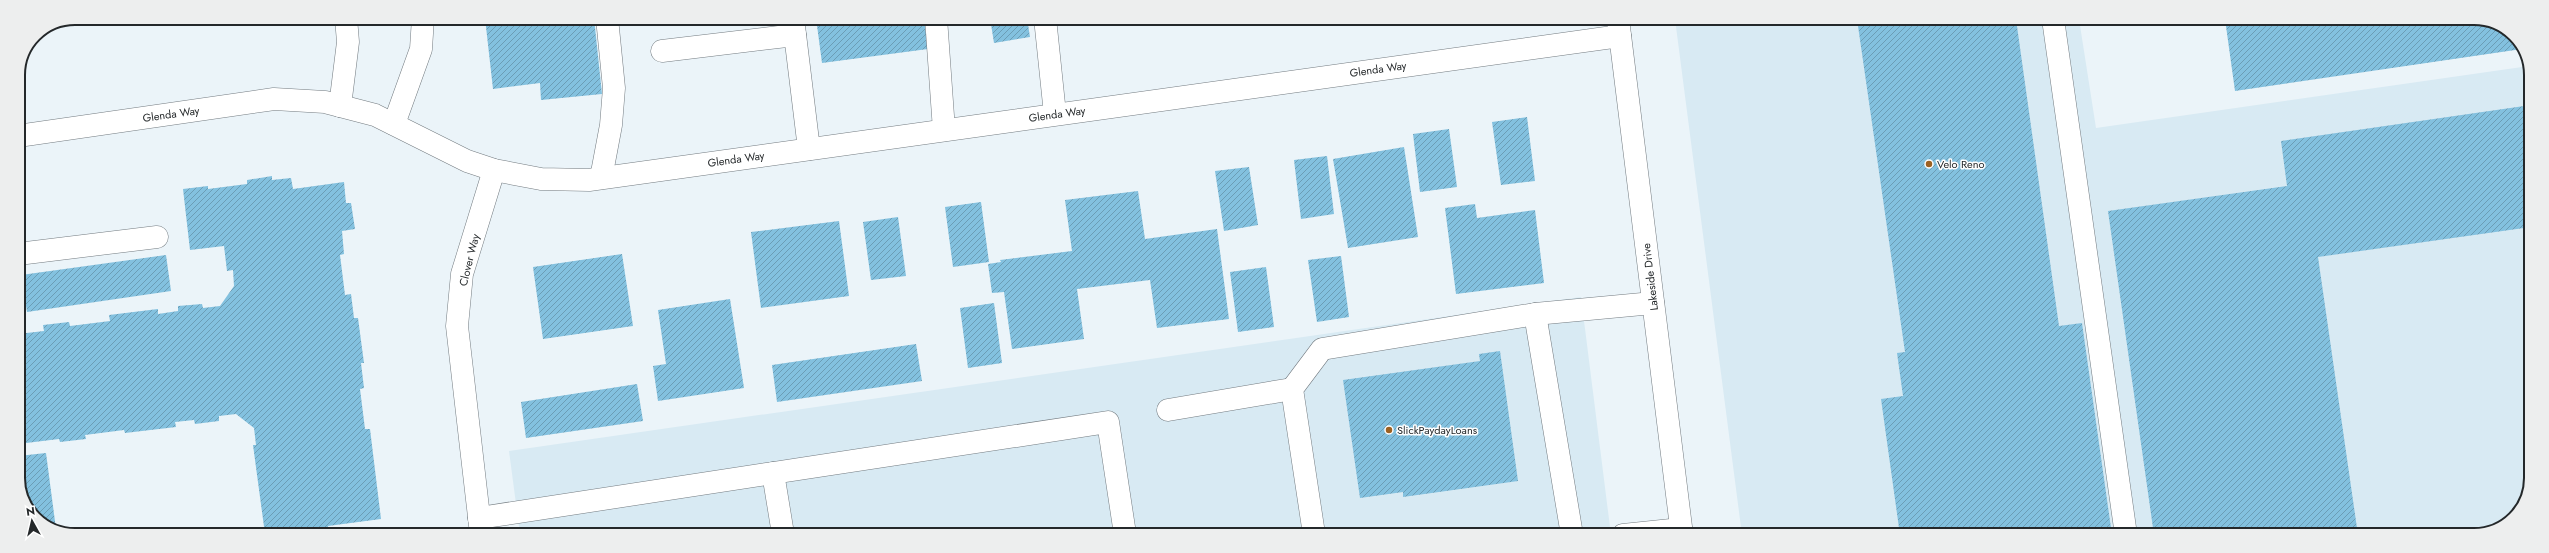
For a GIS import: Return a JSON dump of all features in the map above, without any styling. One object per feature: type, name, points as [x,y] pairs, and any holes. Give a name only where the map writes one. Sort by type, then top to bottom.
[{"type":"street","points":[[347,25],[348,42],[332,104],[375,115],[467,161],[494,170]]},
{"type":"street","points":[[394,124],[422,49],[423,25]]},
{"type":"street","points":[[601,178],[611,125],[614,88],[608,25]]},
{"type":"street","points":[[936,25],[944,130]]},
{"type":"street","points":[[1046,25],[1055,114]]},
{"type":"street","points":[[2054,25],[2125,528]]},
{"type":"street","points":[[662,51],[794,27],[809,149]]},
{"type":"street","name":"Glenda Way","points":[[494,170],[541,179],[601,178],[1055,114],[1619,27]]},
{"type":"street","name":"Lakeside Drive","points":[[1619,27],[1681,528]]},
{"type":"street","name":"Glenda Way","points":[[25,135],[274,99],[332,104]]},
{"type":"street","name":"Clover Way","points":[[480,526],[457,326],[462,274],[494,170]]},
{"type":"street","points":[[25,253],[157,237]]},
{"type":"street","points":[[1168,410],[1292,389],[1322,349],[1535,314],[1653,303]]},
{"type":"street","points":[[1535,314],[1571,528]]},
{"type":"street","points":[[1292,389],[1313,528]]},
{"type":"street","points":[[480,526],[773,473],[1108,422],[1124,528]]},
{"type":"street","points":[[773,473],[782,528]]},
{"type":"shaded area","points":[[1676,25],[2080,25],[2096,128],[2523,67],[2524,478],[2523,488],[2517,503],[2507,516],[2499,521],[2484,527],[2474,528],[1741,528]]},
{"type":"shaded area","points":[[1581,297],[1610,528],[519,528],[509,451]]},
{"type":"building","points":[[486,25],[595,25],[602,94],[541,100],[540,83],[493,89]]},
{"type":"building","points":[[817,25],[925,25],[928,49],[822,63]]},
{"type":"building","points":[[991,25],[1028,25],[1030,37],[994,43]]},
{"type":"building","points":[[1858,25],[2017,25],[2059,326],[2082,323],[2111,528],[1899,528],[1881,399],[1903,396],[1897,353],[1905,352]]},
{"type":"building","points":[[2226,25],[2474,25],[2484,26],[2499,32],[2507,37],[2517,50],[2235,91]]},
{"type":"building","points":[[2524,106],[2524,228],[2318,257],[2357,528],[2153,528],[2108,211],[2287,186],[2281,141]]},
{"type":"building","points":[[1527,117],[1535,181],[1501,185],[1492,122]]},
{"type":"building","points":[[1449,129],[1457,187],[1420,192],[1413,134]]},
{"type":"building","points":[[1404,147],[1418,237],[1348,248],[1333,159]]},
{"type":"building","points":[[1327,156],[1334,214],[1301,219],[1294,160]]},
{"type":"building","points":[[1249,167],[1258,225],[1224,231],[1215,171]]},
{"type":"building","points":[[272,176],[272,180],[291,178],[293,189],[344,182],[346,203],[351,203],[355,229],[342,231],[344,254],[340,255],[345,295],[351,294],[354,318],[358,318],[364,363],[361,363],[364,388],[360,389],[365,429],[370,429],[381,519],[328,526],[328,528],[264,528],[253,445],[256,445],[254,428],[236,414],[219,416],[219,421],[195,424],[194,420],[175,422],[176,427],[125,433],[124,430],[85,435],[86,439],[60,442],[59,439],[25,443],[25,333],[44,331],[43,325],[69,322],[70,326],[110,321],[109,315],[158,309],[158,314],[178,311],[178,306],[202,304],[203,308],[220,306],[234,286],[233,270],[227,271],[224,246],[190,250],[183,189],[208,186],[208,189],[247,184],[247,180]]},
{"type":"building","points":[[1138,191],[1145,239],[1217,229],[1229,319],[1157,328],[1150,280],[1077,289],[1084,339],[1012,349],[1004,292],[992,293],[988,264],[1001,262],[1000,260],[1072,251],[1065,200]]},
{"type":"building","points":[[981,202],[989,262],[953,267],[945,207]]},
{"type":"building","points":[[1475,204],[1477,218],[1535,210],[1544,283],[1456,294],[1445,208]]},
{"type":"building","points":[[898,217],[906,276],[871,280],[863,222]]},
{"type":"building","points":[[839,221],[849,296],[761,308],[751,232]]},
{"type":"building","points":[[622,254],[633,326],[543,339],[533,267]]},
{"type":"building","points":[[166,255],[171,291],[27,312],[25,300],[25,274]]},
{"type":"building","points":[[1341,256],[1349,317],[1317,322],[1308,260]]},
{"type":"building","points":[[1266,267],[1274,327],[1238,332],[1230,272]]},
{"type":"building","points":[[730,299],[744,388],[658,401],[653,366],[666,364],[658,310]]},
{"type":"building","points":[[994,303],[1002,363],[968,368],[960,308]]},
{"type":"building","points":[[916,344],[922,381],[777,402],[772,365]]},
{"type":"building","points":[[1500,351],[1518,481],[1403,497],[1403,492],[1360,498],[1343,380],[1480,361],[1479,354]]},
{"type":"building","points":[[637,384],[643,421],[526,438],[521,402]]},
{"type":"building","points":[[46,453],[55,523],[52,522],[52,501],[31,501],[25,481],[25,455]]},
{"type":"place","name":"Velo Reno","points":[[1929,164]]},
{"type":"place","name":"SlickPaydayLoans","points":[[1389,430]]}]
